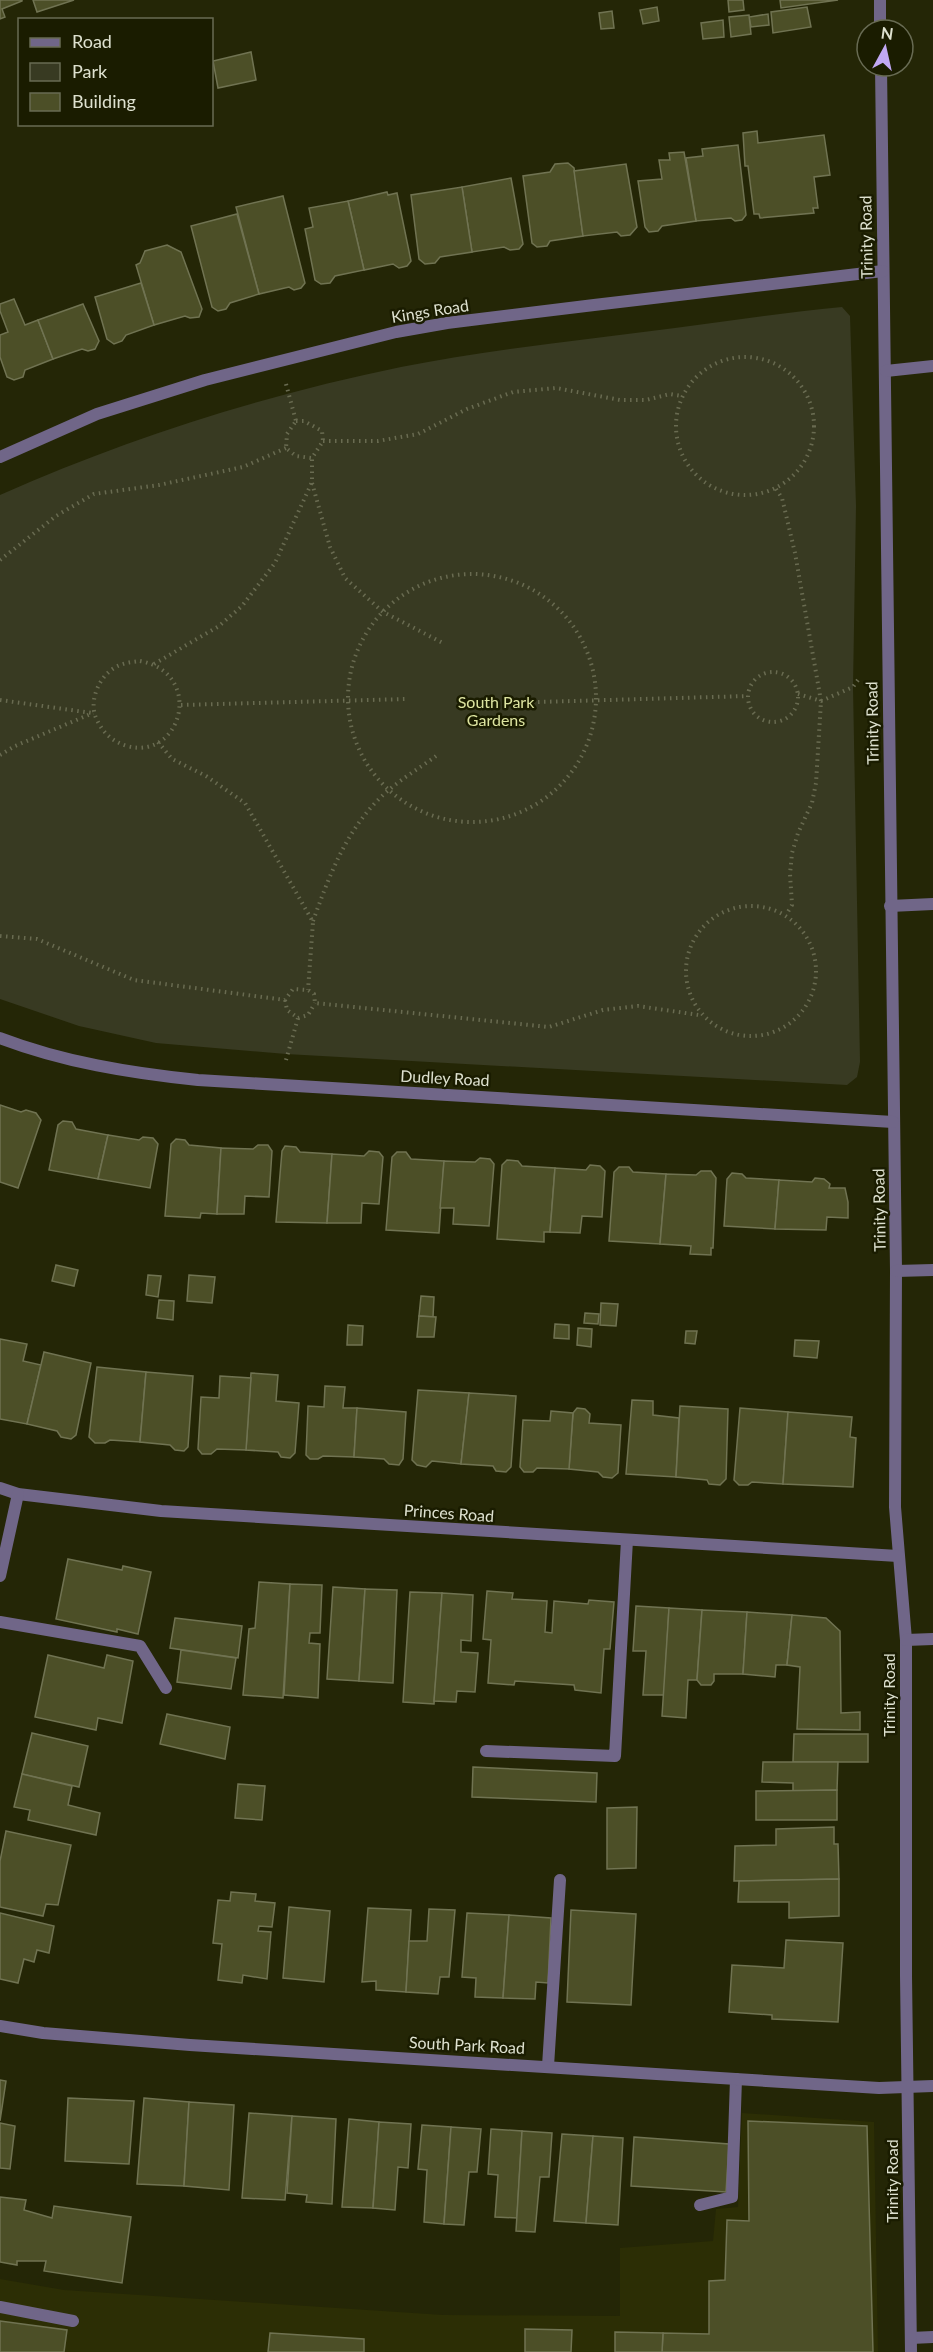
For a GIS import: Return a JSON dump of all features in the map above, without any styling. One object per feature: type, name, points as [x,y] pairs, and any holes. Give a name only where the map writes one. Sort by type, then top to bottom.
[{"type":"street","points":[[880,0],[880,18]]},
{"type":"street","name":"Trinity Road","points":[[881,78],[896,1272],[896,1507],[906,1640],[911,2352]]},
{"type":"street","name":"Kings Road","points":[[0,457],[97,414],[119,407],[215,377],[396,332],[571,308],[883,271]]},
{"type":"street","points":[[886,371],[933,366]]},
{"type":"street","points":[[891,906],[933,904]]},
{"type":"street","name":"Dudley Road","points":[[0,1038],[80,1062],[140,1074],[198,1080],[893,1122]]},
{"type":"street","points":[[896,1272],[933,1270]]},
{"type":"street","name":"Princes Road","points":[[0,1488],[18,1494],[161,1511],[898,1556]]},
{"type":"street","points":[[0,1576],[18,1494]]},
{"type":"street","points":[[486,1751],[615,1756],[627,1540]]},
{"type":"street","points":[[0,1622],[140,1646],[166,1688]]},
{"type":"street","points":[[906,1640],[933,1639]]},
{"type":"street","points":[[548,2066],[560,1880]]},
{"type":"street","name":"South Park Road","points":[[0,2026],[43,2033],[190,2045],[879,2088],[933,2086]]},
{"type":"street","points":[[700,2205],[732,2197],[736,2079]]},
{"type":"street","points":[[0,2307],[73,2321]]},
{"type":"street","points":[[911,2338],[933,2337]]},
{"type":"path","points":[[735,358],[757,358],[778,366],[796,379],[808,398],[814,420],[812,442],[804,463],[776,489],[746,495],[723,492],[702,480],[686,463],[677,441],[676,418],[682,396],[695,377],[713,364],[735,358]]},
{"type":"path","points":[[286,384],[296,421],[287,434],[286,448]]},
{"type":"path","points":[[323,441],[378,441],[418,434],[467,409],[513,393],[556,388],[621,400],[646,400],[670,394],[682,396]]},
{"type":"path","points":[[296,421],[304,421],[322,430],[323,441],[312,458],[312,482],[330,547],[345,578],[383,612],[443,643]]},
{"type":"path","points":[[286,448],[296,456],[312,458]]},
{"type":"path","points":[[0,560],[56,516],[94,494],[159,485],[243,466],[286,448]]},
{"type":"path","points":[[154,664],[219,627],[242,606],[275,563],[312,482]]},
{"type":"path","points":[[776,489],[782,498],[795,553],[821,701],[816,783],[812,803],[798,833],[792,853],[790,874],[792,904],[786,915]]},
{"type":"path","points":[[485,574],[520,583],[552,602],[576,630],[591,662],[597,699],[592,733],[578,764],[556,791],[526,810],[494,821],[459,822],[425,814],[388,790],[375,777],[361,755],[351,729],[347,700],[351,668],[363,636],[383,612],[414,588],[448,576],[485,574]]},
{"type":"path","points":[[140,661],[154,664],[175,682],[181,705],[177,723],[169,734],[158,742],[132,747],[119,743],[108,736],[93,713],[97,688],[114,667],[127,662],[140,661]]},
{"type":"path","points":[[768,672],[791,679],[798,694],[797,702],[789,716],[774,722],[759,717],[753,711],[748,696],[754,681],[768,672]]},
{"type":"path","points":[[798,694],[821,701],[853,687],[860,677]]},
{"type":"path","points":[[537,702],[748,696]]},
{"type":"path","points":[[181,705],[407,699]]},
{"type":"path","points":[[0,700],[93,713]]},
{"type":"path","points":[[0,755],[15,746],[93,713]]},
{"type":"path","points":[[158,742],[172,759],[206,776],[245,802],[313,922]]},
{"type":"path","points":[[309,990],[313,922],[333,866],[355,828],[388,790],[436,756]]},
{"type":"path","points":[[315,1003],[387,1008],[549,1027],[603,1010],[638,1006],[699,1015],[729,1033],[749,1037],[771,1034],[790,1024],[805,1009],[814,990],[817,969],[813,948],[802,929],[786,915],[766,907],[743,906],[722,912],[704,925],[692,942],[685,964],[687,986],[699,1015]]},
{"type":"path","points":[[0,936],[37,939],[134,980],[285,1000]]},
{"type":"path","points":[[293,989],[309,990],[314,994],[315,1003],[308,1015],[298,1018],[287,1010],[285,1000],[293,989]]},
{"type":"path","points":[[286,1060],[298,1018]]},
{"type":"shaded area","points":[[742,2113],[874,2122],[878,2352],[0,2352],[0,2279],[64,2290],[443,2315],[620,2316],[620,2248],[713,2241],[716,2209],[738,2207]]},
{"type":"green space","name":"South Park Gardens","points":[[842,307],[850,316],[856,506],[853,687],[860,1062],[857,1077],[847,1085],[286,1054],[156,1043],[79,1026],[0,999],[0,495],[97,455],[197,420],[350,378],[503,350]]},
{"type":"building","points":[[0,0],[22,1],[2,9],[5,17],[0,19]]},
{"type":"building","points":[[33,0],[74,0],[37,12]]},
{"type":"building","points":[[728,0],[743,0],[744,10],[729,12]]},
{"type":"building","points":[[780,0],[838,0],[781,8]]},
{"type":"building","points":[[657,7],[659,21],[643,24],[640,10]]},
{"type":"building","points":[[807,7],[811,27],[773,33],[771,12]]},
{"type":"building","points":[[612,11],[614,28],[601,29],[599,13]]},
{"type":"building","points":[[768,14],[769,25],[751,27],[749,17]]},
{"type":"building","points":[[749,15],[751,34],[731,37],[729,17]]},
{"type":"building","points":[[723,20],[724,37],[703,39],[701,23]]},
{"type":"building","points":[[251,52],[256,80],[218,88],[213,61]]},
{"type":"building","points":[[757,131],[758,143],[824,135],[830,175],[814,177],[818,208],[813,208],[814,213],[760,218],[759,214],[754,214],[748,166],[745,166],[743,133]]},
{"type":"building","points":[[738,145],[746,215],[742,220],[735,221],[731,218],[696,221],[686,158],[703,156],[702,149]]},
{"type":"building","points":[[684,152],[696,221],[662,226],[658,231],[649,232],[645,227],[638,181],[662,179],[659,160],[670,160],[669,153]]},
{"type":"building","points":[[568,163],[574,168],[583,236],[550,241],[547,246],[537,247],[532,243],[523,176],[550,172],[555,164]]},
{"type":"building","points":[[626,164],[637,227],[630,235],[621,236],[617,232],[583,236],[574,171]]},
{"type":"building","points":[[511,178],[523,244],[519,249],[510,250],[504,247],[472,252],[462,187]]},
{"type":"building","points":[[462,187],[472,252],[440,257],[435,263],[425,264],[419,259],[411,195]]},
{"type":"building","points":[[387,192],[388,195],[397,193],[411,261],[407,266],[399,268],[393,264],[364,270],[348,201]]},
{"type":"building","points":[[283,196],[305,283],[301,288],[294,290],[289,287],[259,294],[236,207]]},
{"type":"building","points":[[348,201],[364,270],[335,276],[330,283],[321,284],[315,280],[305,229],[313,227],[309,208]]},
{"type":"building","points":[[237,214],[259,294],[230,303],[226,309],[218,311],[212,307],[191,226]]},
{"type":"building","points":[[167,245],[181,252],[202,309],[199,317],[185,316],[154,325],[136,265],[140,263],[145,251]]},
{"type":"building","points":[[141,283],[154,325],[126,335],[122,341],[114,344],[107,339],[95,297]]},
{"type":"building","points":[[14,299],[25,325],[38,320],[53,359],[25,370],[23,377],[14,380],[7,377],[0,357],[0,335],[8,332],[0,311],[0,304]]},
{"type":"building","points":[[83,304],[99,341],[95,349],[88,351],[82,349],[53,359],[38,320]]},
{"type":"building","points":[[0,1105],[21,1112],[26,1110],[36,1113],[41,1120],[18,1188],[0,1182]]},
{"type":"building","points":[[63,1121],[72,1122],[76,1129],[108,1135],[98,1179],[49,1170],[58,1125]]},
{"type":"building","points":[[108,1135],[139,1140],[143,1137],[153,1138],[158,1144],[150,1188],[98,1179]]},
{"type":"building","points":[[176,1139],[185,1140],[189,1145],[221,1148],[217,1214],[201,1213],[200,1218],[165,1216],[171,1144]]},
{"type":"building","points":[[258,1145],[268,1145],[272,1151],[269,1197],[245,1196],[244,1214],[217,1214],[221,1148],[253,1149]]},
{"type":"building","points":[[285,1146],[296,1147],[300,1152],[332,1154],[327,1223],[276,1222],[282,1151]]},
{"type":"building","points":[[369,1151],[379,1152],[383,1157],[379,1204],[362,1203],[361,1223],[327,1223],[332,1154],[364,1156]]},
{"type":"building","points":[[397,1152],[406,1152],[411,1159],[444,1161],[439,1233],[386,1230],[392,1157]]},
{"type":"building","points":[[480,1158],[490,1159],[494,1164],[489,1226],[453,1224],[454,1208],[440,1208],[444,1161],[475,1162]]},
{"type":"building","points":[[507,1160],[518,1161],[522,1166],[555,1168],[550,1232],[544,1232],[544,1242],[497,1239],[502,1165]]},
{"type":"building","points":[[590,1165],[600,1166],[605,1171],[602,1217],[582,1216],[580,1233],[550,1232],[555,1168],[586,1170]]},
{"type":"building","points":[[619,1167],[629,1167],[633,1172],[666,1174],[660,1244],[609,1241],[614,1172]]},
{"type":"building","points":[[701,1171],[711,1171],[716,1178],[711,1255],[690,1254],[691,1246],[660,1244],[666,1174],[696,1175]]},
{"type":"building","points":[[732,1173],[742,1174],[746,1178],[779,1180],[775,1229],[724,1226],[727,1179]]},
{"type":"building","points":[[815,1178],[824,1179],[830,1184],[829,1188],[845,1188],[848,1218],[827,1217],[826,1230],[775,1229],[779,1180],[812,1182]]},
{"type":"building","points":[[56,1265],[78,1270],[74,1286],[52,1281]]},
{"type":"building","points":[[148,1275],[161,1276],[158,1297],[146,1295]]},
{"type":"building","points":[[189,1275],[215,1277],[212,1303],[187,1301]]},
{"type":"building","points":[[421,1296],[434,1297],[433,1317],[419,1316]]},
{"type":"building","points":[[159,1300],[174,1301],[173,1320],[157,1318]]},
{"type":"building","points":[[601,1303],[618,1304],[616,1326],[600,1325]]},
{"type":"building","points":[[585,1313],[599,1314],[598,1324],[584,1323]]},
{"type":"building","points":[[419,1316],[436,1317],[434,1337],[417,1337]]},
{"type":"building","points":[[555,1324],[569,1325],[569,1339],[554,1338]]},
{"type":"building","points":[[348,1325],[363,1326],[362,1345],[347,1345]]},
{"type":"building","points":[[578,1328],[592,1329],[591,1347],[577,1345]]},
{"type":"building","points":[[686,1331],[697,1331],[695,1344],[685,1343]]},
{"type":"building","points":[[0,1339],[27,1344],[23,1361],[41,1365],[27,1424],[0,1419]]},
{"type":"building","points":[[795,1340],[819,1341],[817,1358],[794,1356]]},
{"type":"building","points":[[44,1352],[91,1363],[76,1435],[71,1439],[61,1437],[57,1431],[27,1424]]},
{"type":"building","points":[[97,1367],[146,1372],[140,1442],[110,1440],[105,1443],[95,1443],[89,1437]]},
{"type":"building","points":[[146,1372],[193,1376],[188,1447],[184,1451],[175,1450],[170,1445],[140,1442]]},
{"type":"building","points":[[251,1373],[278,1375],[276,1401],[299,1403],[295,1453],[290,1458],[281,1457],[278,1452],[246,1450]]},
{"type":"building","points":[[220,1376],[251,1378],[246,1450],[217,1449],[211,1454],[202,1454],[198,1449],[201,1397],[219,1398]]},
{"type":"building","points":[[325,1386],[345,1387],[343,1408],[357,1408],[354,1457],[323,1456],[310,1459],[306,1455],[308,1406],[324,1407]]},
{"type":"building","points":[[418,1390],[469,1393],[461,1464],[432,1461],[426,1467],[417,1465],[412,1460]]},
{"type":"building","points":[[469,1393],[516,1396],[511,1467],[506,1472],[496,1471],[493,1466],[461,1464]]},
{"type":"building","points":[[632,1400],[653,1401],[653,1415],[679,1418],[676,1477],[626,1474]]},
{"type":"building","points":[[680,1406],[728,1409],[726,1479],[720,1485],[709,1484],[707,1480],[676,1477]]},
{"type":"building","points":[[357,1408],[406,1412],[403,1459],[399,1465],[389,1464],[384,1459],[354,1457]]},
{"type":"building","points":[[577,1408],[585,1409],[590,1414],[589,1423],[621,1425],[618,1473],[612,1478],[603,1477],[598,1472],[569,1469],[573,1413]]},
{"type":"building","points":[[740,1408],[788,1412],[783,1484],[752,1482],[748,1485],[739,1485],[734,1480]]},
{"type":"building","points":[[551,1411],[573,1413],[569,1469],[537,1468],[533,1472],[524,1472],[520,1467],[523,1420],[550,1421]]},
{"type":"building","points":[[788,1412],[852,1417],[850,1437],[856,1438],[853,1487],[783,1484]]},
{"type":"building","points":[[68,1559],[122,1570],[123,1566],[151,1572],[138,1634],[117,1629],[117,1632],[56,1619]]},
{"type":"building","points":[[259,1582],[290,1584],[283,1698],[243,1695],[249,1629],[255,1628]]},
{"type":"building","points":[[290,1584],[322,1585],[320,1633],[310,1633],[309,1643],[320,1644],[318,1698],[284,1695]]},
{"type":"building","points":[[333,1587],[365,1589],[359,1681],[327,1679]]},
{"type":"building","points":[[365,1589],[397,1590],[393,1683],[359,1681]]},
{"type":"building","points":[[487,1591],[513,1593],[512,1599],[547,1601],[545,1632],[552,1633],[554,1601],[588,1604],[589,1600],[614,1602],[610,1649],[604,1649],[601,1693],[575,1690],[574,1685],[515,1681],[514,1685],[488,1683],[491,1640],[483,1639]]},
{"type":"building","points":[[410,1592],[442,1593],[434,1704],[403,1702]]},
{"type":"building","points":[[442,1593],[473,1595],[471,1641],[461,1640],[461,1652],[478,1653],[475,1692],[457,1691],[456,1702],[434,1701]]},
{"type":"building","points":[[636,1606],[669,1608],[664,1695],[643,1695],[646,1651],[633,1651]]},
{"type":"building","points":[[669,1608],[702,1610],[697,1680],[688,1680],[686,1718],[662,1716]]},
{"type":"building","points":[[702,1610],[747,1612],[743,1674],[714,1674],[714,1681],[711,1685],[701,1685],[697,1680]]},
{"type":"building","points":[[747,1612],[792,1615],[787,1665],[776,1665],[775,1677],[743,1674]]},
{"type":"building","points":[[792,1615],[826,1618],[840,1631],[841,1713],[860,1712],[860,1730],[797,1729],[800,1667],[787,1665]]},
{"type":"building","points":[[175,1618],[242,1626],[238,1658],[170,1648]]},
{"type":"building","points":[[181,1650],[236,1658],[231,1689],[177,1682]]},
{"type":"building","points":[[48,1655],[104,1668],[107,1655],[133,1661],[122,1723],[98,1718],[96,1730],[35,1717]]},
{"type":"building","points":[[167,1714],[230,1727],[225,1759],[160,1744]]},
{"type":"building","points":[[32,1733],[88,1746],[79,1787],[22,1774]]},
{"type":"building","points":[[794,1734],[868,1734],[868,1762],[793,1762]]},
{"type":"building","points":[[763,1762],[838,1762],[837,1790],[793,1791],[793,1783],[762,1782]]},
{"type":"building","points":[[473,1767],[597,1773],[596,1802],[472,1797]]},
{"type":"building","points":[[22,1774],[72,1786],[68,1805],[100,1813],[96,1835],[28,1820],[30,1810],[14,1807]]},
{"type":"building","points":[[238,1784],[265,1786],[262,1820],[235,1818]]},
{"type":"building","points":[[837,1790],[837,1820],[756,1820],[756,1791]]},
{"type":"building","points":[[637,1807],[636,1868],[607,1869],[607,1808]]},
{"type":"building","points":[[834,1827],[834,1844],[838,1844],[839,1879],[734,1881],[735,1846],[776,1845],[776,1829]]},
{"type":"building","points":[[6,1831],[71,1845],[58,1905],[46,1904],[43,1916],[0,1907],[0,1861]]},
{"type":"building","points":[[839,1879],[839,1916],[789,1918],[789,1902],[738,1902],[739,1881]]},
{"type":"building","points":[[231,1892],[256,1894],[255,1901],[275,1903],[272,1927],[259,1926],[258,1931],[271,1932],[267,1979],[243,1975],[242,1983],[218,1980],[222,1944],[213,1943],[218,1900],[230,1901]]},
{"type":"building","points":[[289,1907],[330,1911],[324,1982],[283,1978]]},
{"type":"building","points":[[368,1908],[411,1910],[406,1992],[376,1990],[376,1981],[362,1982]]},
{"type":"building","points":[[429,1909],[455,1910],[449,1977],[440,1977],[438,1994],[406,1992],[409,1941],[427,1941]]},
{"type":"building","points":[[571,1910],[636,1914],[631,2005],[567,2002]]},
{"type":"building","points":[[0,1913],[54,1926],[49,1953],[37,1950],[34,1962],[24,1959],[18,1983],[0,1979]]},
{"type":"building","points":[[467,1913],[509,1915],[503,1998],[475,1997],[476,1978],[462,1977]]},
{"type":"building","points":[[509,1915],[551,1918],[548,1983],[536,1982],[535,1999],[503,1998]]},
{"type":"building","points":[[786,1940],[843,1943],[838,2022],[772,2019],[772,2015],[729,2012],[732,1965],[784,1968]]},
{"type":"building","points":[[0,2080],[6,2081],[0,2121]]},
{"type":"building","points":[[68,2098],[134,2101],[129,2164],[65,2161]]},
{"type":"building","points":[[144,2098],[189,2102],[184,2186],[137,2184]]},
{"type":"building","points":[[189,2102],[234,2105],[229,2190],[184,2186]]},
{"type":"building","points":[[249,2113],[292,2116],[285,2200],[242,2198]]},
{"type":"building","points":[[292,2116],[336,2119],[332,2204],[306,2202],[307,2195],[287,2193]]},
{"type":"building","points":[[349,2119],[379,2122],[373,2208],[342,2207]]},
{"type":"building","points":[[748,2121],[867,2126],[873,2352],[662,2352],[663,2333],[709,2334],[709,2281],[725,2280],[727,2220],[749,2221]]},
{"type":"building","points":[[379,2122],[411,2124],[408,2168],[398,2167],[395,2210],[373,2208]]},
{"type":"building","points":[[0,2123],[15,2126],[10,2169],[0,2168]]},
{"type":"building","points":[[422,2125],[451,2127],[444,2224],[424,2222],[427,2170],[418,2169]]},
{"type":"building","points":[[451,2127],[481,2129],[477,2172],[469,2172],[464,2225],[444,2224]]},
{"type":"building","points":[[491,2129],[522,2131],[517,2218],[495,2217],[498,2175],[488,2174]]},
{"type":"building","points":[[522,2131],[552,2133],[549,2177],[540,2177],[535,2232],[516,2231]]},
{"type":"building","points":[[562,2134],[593,2136],[586,2223],[554,2221]]},
{"type":"building","points":[[593,2136],[623,2138],[618,2225],[586,2223]]},
{"type":"building","points":[[634,2137],[729,2144],[726,2192],[631,2186]]},
{"type":"building","points":[[0,2197],[26,2200],[24,2210],[52,2218],[54,2206],[131,2217],[122,2283],[44,2271],[46,2261],[17,2261],[17,2265],[0,2262]]},
{"type":"building","points":[[0,2321],[67,2330],[64,2352],[0,2352]]},
{"type":"building","points":[[525,2329],[572,2330],[571,2352],[525,2352]]},
{"type":"building","points":[[615,2332],[663,2333],[662,2352],[615,2352]]},
{"type":"building","points":[[270,2333],[364,2339],[364,2352],[268,2352]]}]
